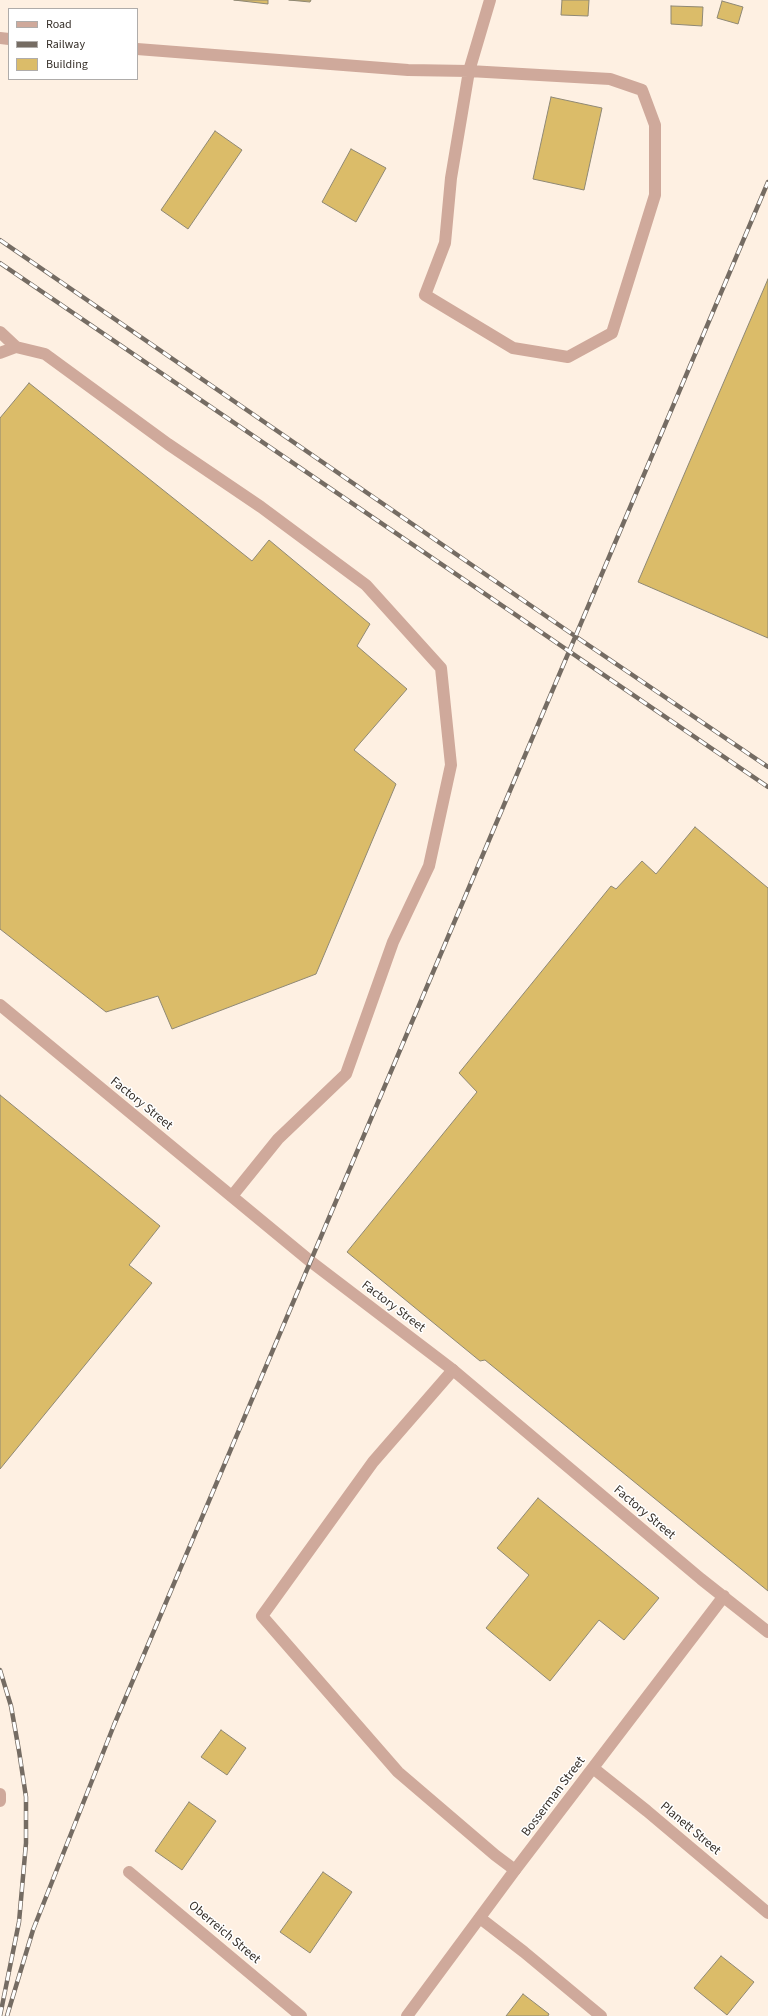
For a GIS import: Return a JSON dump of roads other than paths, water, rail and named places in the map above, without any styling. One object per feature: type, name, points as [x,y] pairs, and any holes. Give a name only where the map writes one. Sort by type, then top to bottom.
[{"type":"street","points":[[138,49],[408,70],[469,71],[610,78],[642,90],[655,125],[655,195],[612,333],[568,357],[513,348],[425,295],[445,243],[451,178],[469,71],[490,0]]},
{"type":"street","points":[[0,332],[16,347],[45,354],[168,444],[261,507],[366,585],[441,668],[451,765],[429,866],[393,942],[346,1074],[278,1139],[232,1196]]},
{"type":"street","points":[[0,353],[16,347]]},
{"type":"street","name":"Factory Street","points":[[0,1005],[310,1261],[452,1370],[768,1632]]},
{"type":"street","points":[[452,1370],[373,1462],[262,1616],[398,1772],[495,1855],[515,1870]]},
{"type":"street","name":"Bosserman Street","points":[[407,2016],[515,1870],[724,1596]]},
{"type":"street","name":"Planett Street","points":[[593,1768],[647,1811],[768,1913]]},
{"type":"street","points":[[0,1794],[0,1801]]},
{"type":"street","name":"Oberreich Street","points":[[129,1872],[302,2016]]},
{"type":"street","points":[[480,1918],[524,1952],[601,2016]]},
{"type":"railway","points":[[7,2016],[33,1930],[114,1725],[768,182]]},
{"type":"railway","points":[[0,240],[768,767]]},
{"type":"railway","points":[[0,263],[768,787]]},
{"type":"railway","points":[[0,1670],[11,1706],[26,1797],[26,1843],[19,1922],[0,2016]]}]
